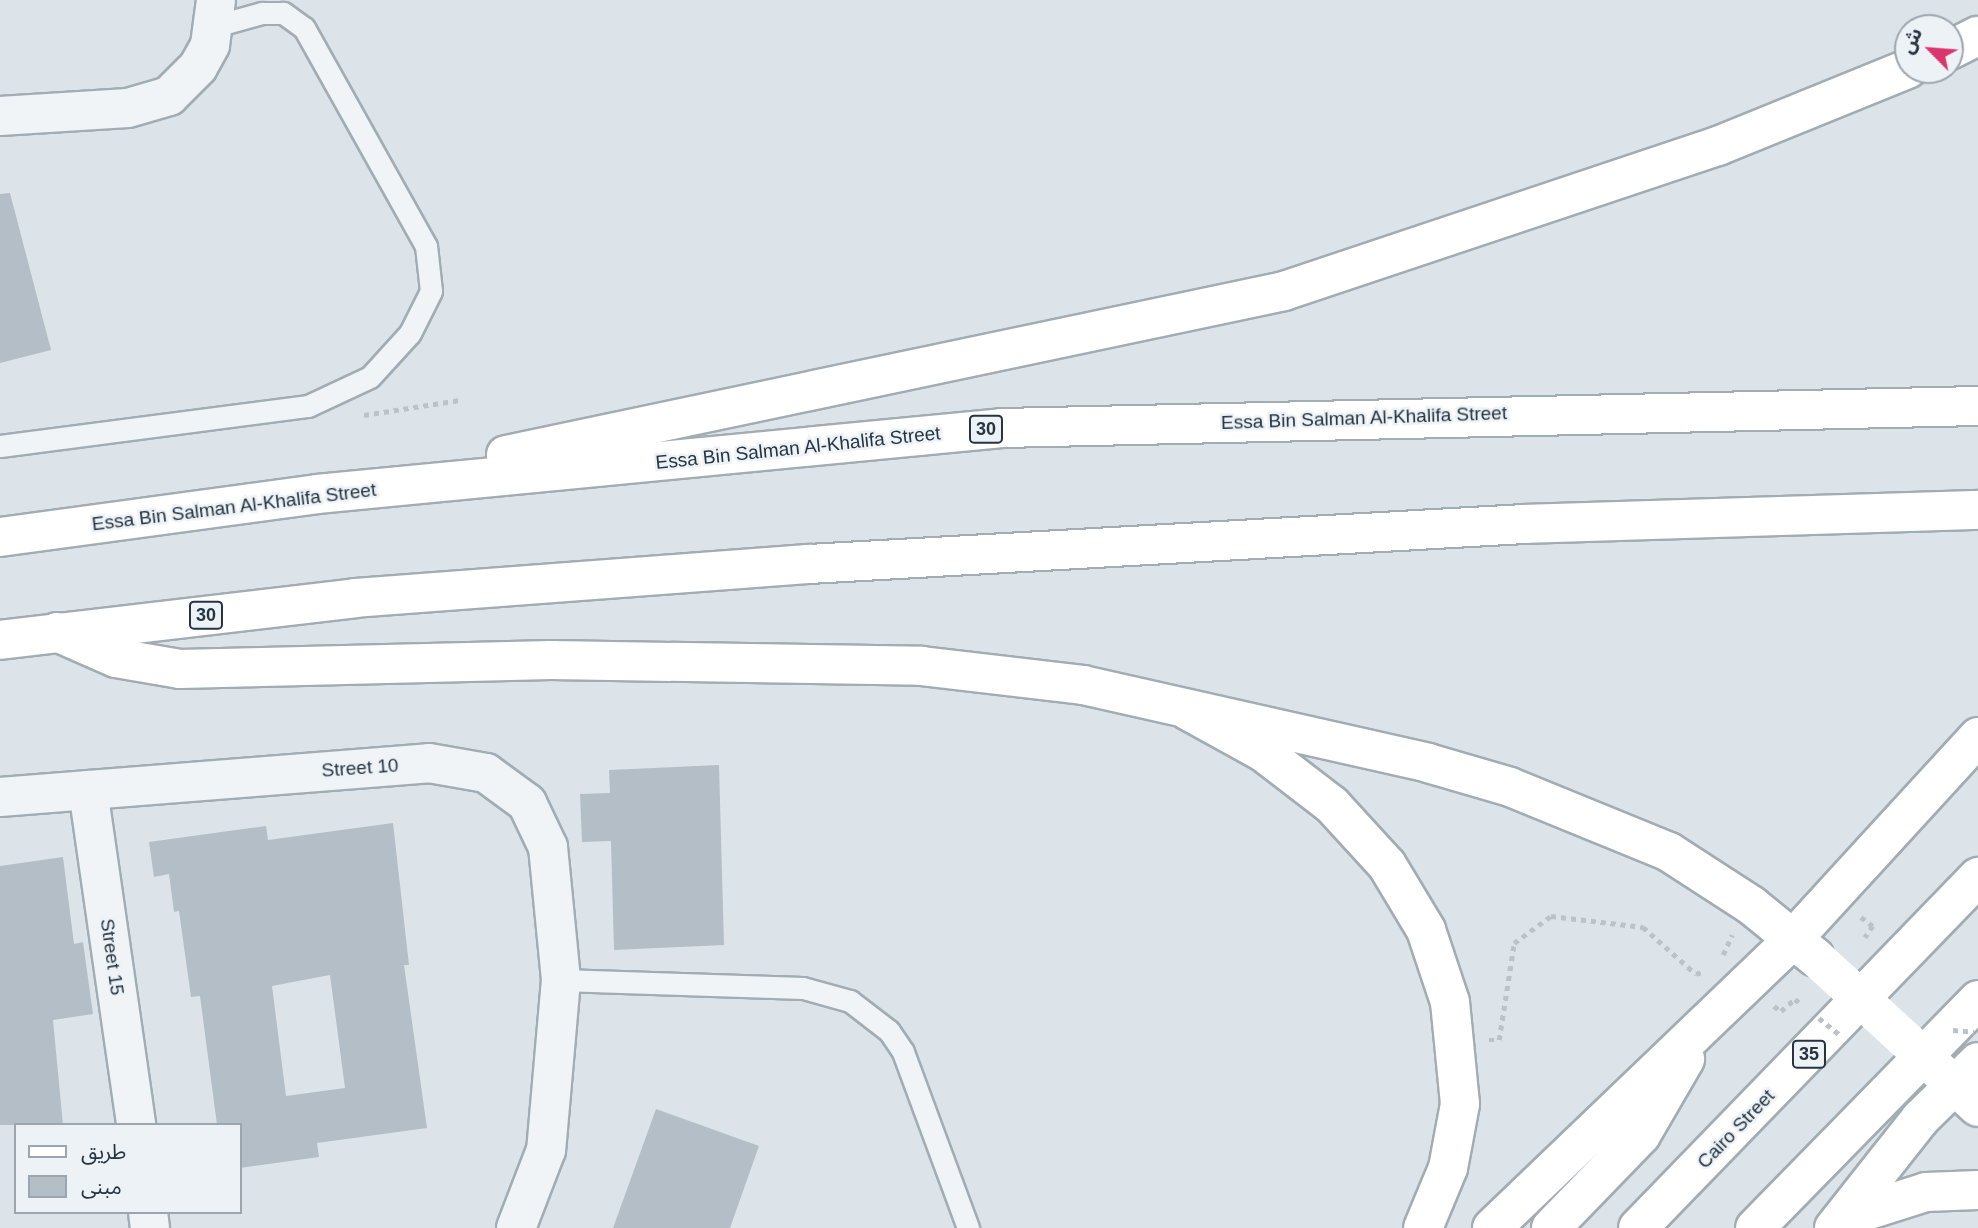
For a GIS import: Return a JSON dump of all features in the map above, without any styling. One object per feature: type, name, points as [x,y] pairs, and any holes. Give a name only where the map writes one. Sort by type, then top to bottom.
[{"type":"main road","points":[[317,495],[1284,291],[1718,146],[1894,75]]},
{"type":"main road","name":"Essa Bin Salman Al-Khalifa Street","points":[[0,537],[317,495],[1002,428],[1978,406]]},
{"type":"main road","name":"30","points":[[0,640],[355,598],[823,563],[1525,524],[1978,510]]},
{"type":"main road","points":[[57,632],[116,658],[180,669],[551,660],[922,666],[1029,676],[1428,763],[1579,813],[1669,852],[1967,1059]]},
{"type":"main road","points":[[1187,710],[1298,777],[1387,865],[1435,953],[1456,1040],[1456,1136],[1423,1228]]},
{"type":"main road","points":[[1492,1228],[1695,1035],[1804,948],[1978,737]]},
{"type":"main road","name":"Cairo Street","points":[[1638,1228],[1978,877]]},
{"type":"main road","points":[[1551,1228],[1641,1135],[1695,1035]]},
{"type":"main road","points":[[1839,1223],[1967,1059]]},
{"type":"main road","points":[[1755,1228],[1967,1059]]},
{"type":"main road","points":[[1839,1223],[1917,1194],[1978,1190]]},
{"type":"street","points":[[0,116],[149,104],[169,96],[198,67],[216,13]]},
{"type":"street","name":"Street 10","points":[[0,797],[429,763],[486,773],[527,803],[548,847],[561,980],[546,1150],[516,1228]]},
{"type":"street","name":"Street 15","points":[[88,790],[135,1123]]},
{"type":"lane","points":[[0,446],[308,406],[370,377],[410,333],[430,291],[426,246],[304,28],[283,13],[216,13]]},
{"type":"lane","points":[[561,980],[803,988],[850,1001],[889,1031],[903,1052],[968,1228]]},
{"type":"path","points":[[1456,1040],[1499,1040],[1514,943],[1551,916],[1643,928],[1696,974],[1714,967]]},
{"type":"path","points":[[1819,1018],[1847,1041]]},
{"type":"path","points":[[1946,1026],[1967,1059]]},
{"type":"building","points":[[10,193],[51,350],[0,363],[0,194]]},
{"type":"building","points":[[719,765],[724,945],[614,950],[611,841],[582,842],[580,794],[610,793],[609,770]]},
{"type":"building","points":[[393,823],[409,965],[404,965],[427,1128],[317,1143],[319,1157],[242,1168],[242,1123],[217,1123],[200,996],[191,997],[179,911],[174,912],[169,874],[154,877],[149,842],[266,826],[268,840]],"holes":[[[330,975],[345,1088],[286,1096],[272,986]]]},
{"type":"building","points":[[63,857],[74,944],[83,942],[93,1014],[53,1020],[63,1123],[0,1125],[0,866]]},
{"type":"building","points":[[656,1109],[759,1146],[730,1228],[613,1228]]}]
